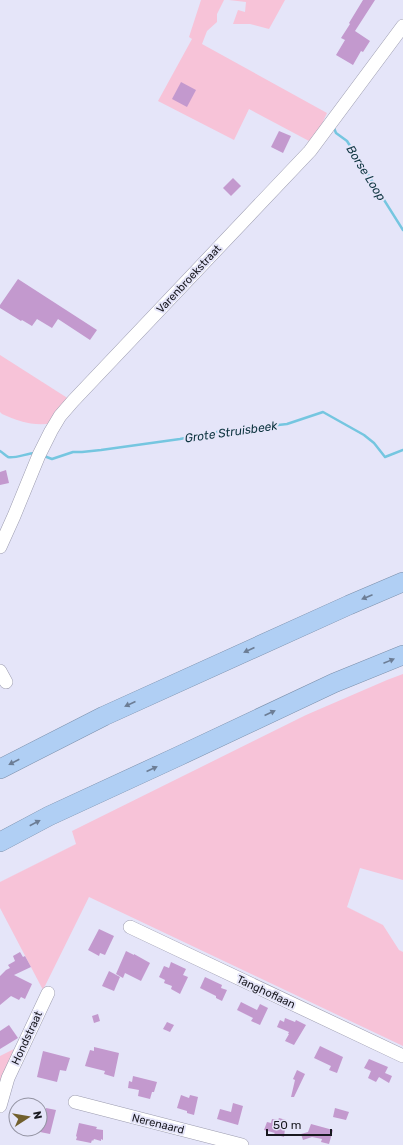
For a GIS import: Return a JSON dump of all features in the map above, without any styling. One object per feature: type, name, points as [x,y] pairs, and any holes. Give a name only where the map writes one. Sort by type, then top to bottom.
[{"type":"highway","points":[[0,768],[104,716],[341,608],[403,582]]},
{"type":"highway","points":[[0,842],[49,816],[334,682],[403,655]]},
{"type":"street","name":"Varenbroekstraat","points":[[0,547],[39,455],[60,416],[310,151],[403,26]]},
{"type":"street","name":"Tanghoflaan","points":[[130,927],[403,1056]]},
{"type":"street","name":"Hondstraat","points":[[0,1106],[8,1078],[48,993]]},
{"type":"street","name":"Nerenaard","points":[[75,1102],[242,1145]]},
{"type":"shaded area","points":[[201,0],[224,0],[217,14],[217,22],[207,31],[202,44],[327,113],[321,126],[309,141],[249,109],[234,140],[158,101],[192,39],[189,37]]},
{"type":"shaded area","points":[[229,0],[285,0],[269,29],[250,24],[233,24],[238,10],[245,12],[246,2]]},
{"type":"shaded area","points":[[0,355],[69,399],[52,423],[27,423],[8,417],[0,412]]},
{"type":"shaded area","points":[[403,674],[403,880],[360,868],[347,907],[383,925],[399,950],[403,952],[403,1046],[89,897],[43,990],[0,908],[0,882],[76,844],[72,831],[306,715]]},
{"type":"shaded area","points":[[14,1049],[0,1091],[0,1056]]},
{"type":"building","points":[[363,0],[375,0],[355,31],[370,41],[363,52],[361,51],[353,65],[336,55],[345,40],[341,38]]},
{"type":"building","points":[[181,82],[196,90],[187,107],[172,99]]},
{"type":"building","points":[[279,131],[291,136],[283,153],[271,147]]},
{"type":"building","points":[[233,178],[241,186],[231,196],[223,188]]},
{"type":"building","points":[[18,279],[97,330],[90,340],[58,319],[52,328],[37,319],[32,326],[0,308],[0,305]]},
{"type":"building","points":[[6,470],[9,483],[0,485],[0,472]]},
{"type":"building","points":[[99,929],[114,936],[105,955],[100,953],[99,956],[88,950]]},
{"type":"building","points":[[126,951],[150,963],[141,981],[125,973],[123,978],[116,974]]},
{"type":"building","points":[[20,952],[23,957],[25,956],[31,967],[14,975],[32,984],[25,999],[21,997],[19,1000],[11,996],[0,1005],[0,976],[10,968],[8,965],[15,961],[13,956]]},
{"type":"building","points":[[171,962],[186,969],[183,975],[188,977],[180,994],[171,989],[172,986],[164,983],[165,980],[159,977],[164,966],[169,968]]},
{"type":"building","points":[[109,971],[120,977],[114,991],[102,986]]},
{"type":"building","points":[[205,977],[222,985],[221,988],[227,990],[222,1001],[216,998],[216,996],[200,988]]},
{"type":"building","points":[[241,1002],[257,1010],[260,1004],[268,1008],[260,1025],[251,1021],[253,1018],[237,1010]]},
{"type":"building","points":[[98,1014],[100,1021],[94,1023],[92,1016]]},
{"type":"building","points":[[285,1018],[295,1022],[296,1020],[306,1025],[294,1045],[285,1041],[289,1032],[277,1027],[280,1020],[284,1022]]},
{"type":"building","points":[[167,1022],[174,1025],[170,1032],[163,1029]]},
{"type":"building","points":[[9,1025],[18,1038],[0,1049],[0,1031]]},
{"type":"building","points":[[320,1046],[343,1057],[337,1073],[329,1070],[331,1066],[314,1058]]},
{"type":"building","points":[[94,1047],[119,1053],[114,1077],[104,1074],[105,1071],[85,1066],[90,1050],[94,1051]]},
{"type":"building","points":[[43,1051],[70,1058],[66,1071],[60,1070],[57,1082],[37,1077]]},
{"type":"building","points":[[369,1059],[388,1067],[385,1073],[392,1076],[389,1083],[379,1077],[376,1082],[368,1078],[371,1071],[364,1068]]},
{"type":"building","points":[[297,1070],[305,1074],[294,1097],[291,1097],[295,1080],[293,1079]]},
{"type":"building","points":[[133,1076],[157,1082],[150,1099],[138,1096],[139,1090],[128,1088],[129,1081],[132,1082]]},
{"type":"building","points":[[181,1095],[189,1098],[190,1095],[198,1097],[194,1115],[177,1108]]},
{"type":"building","points":[[233,1103],[243,1106],[238,1125],[217,1119],[220,1109],[231,1112]]},
{"type":"building","points":[[48,1108],[56,1110],[50,1134],[48,1134]]},
{"type":"building","points":[[335,1108],[349,1112],[346,1120],[333,1117]]},
{"type":"building","points":[[279,1118],[286,1120],[284,1137],[264,1130],[267,1122],[271,1123],[272,1119],[278,1120]]},
{"type":"building","points":[[79,1123],[103,1130],[103,1140],[101,1139],[101,1141],[94,1139],[91,1143],[76,1140]]},
{"type":"building","points":[[311,1124],[333,1130],[329,1144],[321,1142],[322,1139],[312,1137],[303,1140],[301,1134],[308,1132]]},
{"type":"waterway","name":"Borse Loop","points":[[334,128],[336,133],[347,141],[403,230]]},
{"type":"waterway","name":"Grote Struisbeek","points":[[44,456],[52,459],[73,452],[101,450],[180,439],[217,432],[287,424],[323,412],[364,435],[374,443],[385,457],[403,450]]},
{"type":"waterway","name":"Grote Struisbeek","points":[[0,451],[8,457],[17,457],[35,453]]}]
